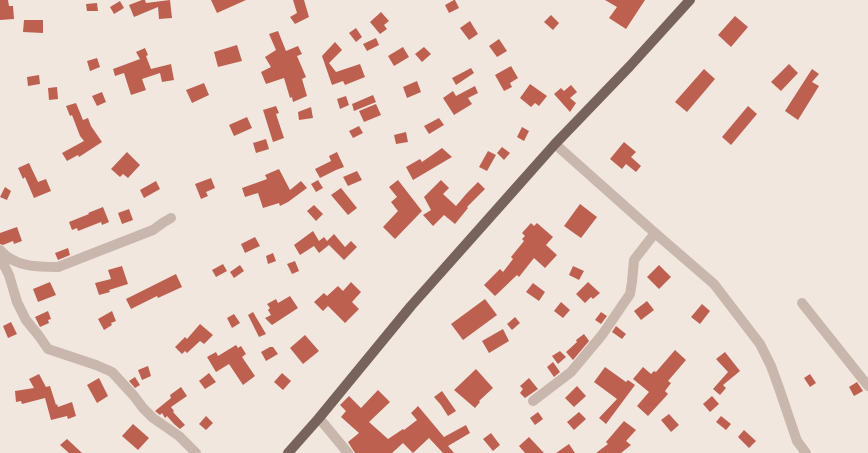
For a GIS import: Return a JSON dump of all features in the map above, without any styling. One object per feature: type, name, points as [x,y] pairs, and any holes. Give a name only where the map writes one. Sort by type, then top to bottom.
[{"type":"main road","points":[[288,453],[319,418],[411,306],[555,144],[630,66],[690,0]]},
{"type":"street","points":[[555,144],[714,284],[760,344],[776,381],[797,441],[806,453]]},
{"type":"street","points":[[0,250],[19,263],[29,266],[58,267],[153,230],[171,218]]},
{"type":"street","points":[[533,401],[571,372],[602,335],[630,294],[634,260],[655,233]]},
{"type":"street","points":[[0,257],[9,275],[17,302],[26,320],[48,349],[112,372],[153,418],[179,436],[196,453]]},
{"type":"street","points":[[802,302],[868,386]]},
{"type":"street","points":[[319,418],[348,453]]},
{"type":"building","points":[[0,0],[8,0],[9,6],[13,6],[14,19],[0,20]]},
{"type":"building","points":[[145,0],[146,3],[170,0],[172,18],[159,19],[158,7],[134,17],[129,5]]},
{"type":"building","points":[[211,0],[246,0],[217,13]]},
{"type":"building","points":[[293,0],[304,0],[309,17],[295,24],[290,17],[297,13]]},
{"type":"building","points":[[454,0],[459,8],[449,13],[445,5]]},
{"type":"building","points":[[605,0],[645,0],[626,29],[609,18],[617,7]]},
{"type":"building","points":[[120,1],[124,8],[114,14],[110,7]]},
{"type":"building","points":[[97,3],[98,11],[87,11],[86,4]]},
{"type":"building","points":[[381,12],[389,21],[384,25],[387,29],[380,34],[370,22]]},
{"type":"building","points":[[551,15],[559,23],[553,30],[544,22]]},
{"type":"building","points":[[735,16],[748,27],[731,47],[718,35]]},
{"type":"building","points":[[24,20],[43,20],[43,33],[23,32]]},
{"type":"building","points":[[470,21],[478,34],[469,40],[460,28]]},
{"type":"building","points":[[356,28],[362,37],[356,42],[349,33]]},
{"type":"building","points":[[278,31],[286,51],[298,46],[302,54],[297,56],[306,77],[302,79],[307,96],[293,102],[292,97],[290,98],[284,78],[266,84],[261,72],[271,67],[265,57],[276,50],[269,34]]},
{"type":"building","points":[[376,38],[379,45],[367,51],[363,44]]},
{"type":"building","points":[[499,39],[507,51],[497,57],[489,46]]},
{"type":"building","points":[[335,42],[342,50],[329,63],[336,72],[360,64],[365,77],[345,85],[343,81],[332,85],[322,56]]},
{"type":"building","points":[[237,45],[242,61],[218,67],[214,52]]},
{"type":"building","points":[[403,47],[409,57],[394,66],[388,56]]},
{"type":"building","points":[[424,47],[431,54],[422,62],[415,54]]},
{"type":"building","points":[[145,48],[148,55],[146,56],[151,69],[171,64],[174,80],[162,82],[160,73],[142,79],[146,90],[131,95],[124,73],[115,76],[113,69],[140,59],[136,52]]},
{"type":"building","points":[[97,58],[100,67],[90,71],[87,61]]},
{"type":"building","points":[[789,64],[798,73],[781,91],[771,82]]},
{"type":"building","points":[[511,66],[518,78],[510,83],[512,87],[504,91],[495,75]]},
{"type":"building","points":[[471,68],[474,73],[456,85],[452,78]]},
{"type":"building","points":[[704,69],[715,79],[687,112],[675,102]]},
{"type":"building","points":[[812,69],[819,74],[812,82],[819,86],[798,120],[785,111]]},
{"type":"building","points":[[39,75],[40,84],[28,86],[27,77]]},
{"type":"building","points":[[417,81],[421,92],[407,98],[403,87]]},
{"type":"building","points":[[204,83],[209,95],[192,103],[186,90]]},
{"type":"building","points":[[530,84],[547,96],[539,106],[535,103],[531,107],[520,98]]},
{"type":"building","points":[[571,85],[577,92],[570,98],[576,103],[570,112],[554,94],[561,88],[564,91]]},
{"type":"building","points":[[475,86],[478,93],[468,98],[472,104],[454,115],[443,98],[453,91],[456,96]]},
{"type":"building","points":[[57,87],[58,99],[49,100],[48,88]]},
{"type":"building","points":[[102,92],[106,102],[97,106],[92,96]]},
{"type":"building","points":[[373,95],[376,102],[354,111],[352,104]]},
{"type":"building","points":[[346,96],[349,105],[340,109],[337,99]]},
{"type":"building","points":[[76,103],[83,120],[88,118],[91,126],[102,142],[79,157],[78,155],[67,161],[62,153],[84,141],[80,136],[72,115],[70,116],[66,106]]},
{"type":"building","points":[[376,104],[381,115],[364,122],[359,111]]},
{"type":"building","points":[[276,106],[279,113],[276,114],[284,138],[273,142],[263,110]]},
{"type":"building","points":[[748,106],[757,114],[731,145],[722,137]]},
{"type":"building","points":[[311,107],[313,118],[299,120],[298,112]]},
{"type":"building","points":[[247,117],[252,128],[234,136],[229,125]]},
{"type":"building","points":[[439,118],[444,125],[429,134],[424,126]]},
{"type":"building","points":[[359,126],[363,133],[353,138],[349,131]]},
{"type":"building","points":[[522,127],[529,131],[524,141],[517,137]]},
{"type":"building","points":[[406,132],[408,142],[396,144],[394,135]]},
{"type":"building","points":[[266,139],[269,149],[256,153],[253,143]]},
{"type":"building","points":[[624,142],[636,152],[631,157],[641,166],[636,172],[626,164],[622,169],[610,159]]},
{"type":"building","points":[[502,147],[510,153],[504,160],[497,153]]},
{"type":"building","points":[[442,148],[452,157],[413,180],[406,167],[420,159],[422,162]]},
{"type":"building","points":[[488,151],[496,155],[487,171],[479,167]]},
{"type":"building","points":[[127,152],[140,165],[128,178],[123,174],[120,177],[111,169]]},
{"type":"building","points":[[337,152],[344,167],[320,178],[315,169],[331,161],[329,156]]},
{"type":"building","points":[[29,163],[38,182],[46,179],[51,191],[34,198],[25,177],[23,179],[18,168]]},
{"type":"building","points":[[279,169],[290,190],[301,181],[307,188],[280,206],[279,203],[263,208],[258,193],[245,197],[242,188],[267,179],[265,175]]},
{"type":"building","points":[[357,171],[362,180],[348,186],[343,177]]},
{"type":"building","points":[[211,178],[215,188],[206,192],[208,196],[201,199],[195,184]]},
{"type":"building","points":[[318,180],[323,188],[316,192],[311,184]]},
{"type":"building","points":[[398,180],[422,211],[395,239],[383,227],[398,211],[391,202],[397,197],[389,187]]},
{"type":"building","points":[[441,180],[449,188],[443,194],[456,206],[478,182],[485,189],[467,207],[468,208],[455,224],[444,215],[433,226],[423,215],[431,210],[424,197]]},
{"type":"building","points":[[156,181],[160,189],[144,198],[140,190]]},
{"type":"building","points":[[5,187],[11,191],[7,200],[0,197]]},
{"type":"building","points":[[341,188],[357,208],[348,215],[331,195]]},
{"type":"building","points":[[580,204],[597,217],[581,238],[564,226]]},
{"type":"building","points":[[314,205],[323,214],[316,221],[307,211]]},
{"type":"building","points":[[103,207],[109,222],[102,225],[101,222],[78,231],[77,228],[72,230],[69,222]]},
{"type":"building","points":[[129,209],[133,220],[122,224],[118,213]]},
{"type":"building","points":[[531,223],[534,226],[537,223],[553,237],[546,245],[557,255],[545,268],[534,258],[519,277],[517,275],[495,296],[484,285],[500,269],[503,272],[513,259],[511,257],[524,241],[522,239],[525,236],[522,233]]},
{"type":"building","points":[[17,227],[22,241],[14,244],[13,241],[3,245],[0,244],[0,233]]},
{"type":"building","points":[[313,231],[319,241],[324,237],[327,241],[334,234],[345,247],[351,241],[357,247],[344,260],[329,245],[319,253],[314,246],[300,255],[294,245]]},
{"type":"building","points":[[255,237],[260,246],[245,253],[241,244]]},
{"type":"building","points":[[68,248],[70,255],[58,260],[55,253]]},
{"type":"building","points":[[273,253],[276,261],[268,264],[266,256]]},
{"type":"building","points":[[295,261],[299,271],[292,274],[287,264]]},
{"type":"building","points":[[223,264],[227,271],[216,277],[212,270]]},
{"type":"building","points":[[240,265],[244,271],[234,278],[230,272]]},
{"type":"building","points":[[659,265],[671,277],[659,289],[647,277]]},
{"type":"building","points":[[122,266],[128,284],[99,295],[95,283],[111,279],[108,270]]},
{"type":"building","points":[[573,266],[584,271],[579,280],[569,275]]},
{"type":"building","points":[[176,274],[182,287],[158,298],[157,296],[131,309],[126,299]]},
{"type":"building","points":[[50,282],[56,295],[38,302],[33,289]]},
{"type":"building","points":[[351,282],[361,292],[352,302],[359,309],[345,323],[328,306],[323,311],[314,302],[324,293],[327,296],[338,286],[343,291]]},
{"type":"building","points":[[588,282],[600,293],[593,299],[591,297],[585,303],[576,294]]},
{"type":"building","points":[[533,283],[545,292],[539,301],[526,292]]},
{"type":"building","points":[[290,296],[298,308],[272,325],[265,318],[271,315],[268,310],[270,308],[267,304],[276,299],[278,303]]},
{"type":"building","points":[[485,299],[497,315],[463,340],[451,324]]},
{"type":"building","points":[[647,301],[654,310],[641,320],[634,311]]},
{"type":"building","points":[[561,302],[570,310],[563,318],[554,311]]},
{"type":"building","points":[[702,304],[710,311],[700,324],[691,317]]},
{"type":"building","points":[[48,311],[51,319],[48,320],[49,323],[40,327],[35,317]]},
{"type":"building","points":[[112,311],[116,321],[111,323],[112,325],[104,330],[98,319]]},
{"type":"building","points":[[253,312],[266,334],[259,337],[248,315]]},
{"type":"building","points":[[601,312],[607,316],[601,324],[595,320]]},
{"type":"building","points":[[234,314],[240,323],[232,328],[227,318]]},
{"type":"building","points":[[515,317],[520,323],[512,330],[507,324]]},
{"type":"building","points":[[11,322],[17,334],[8,338],[3,326]]},
{"type":"building","points":[[200,324],[213,335],[204,344],[200,341],[187,353],[185,351],[182,354],[175,347],[185,337],[187,339]]},
{"type":"building","points":[[616,326],[626,334],[622,339],[612,332]]},
{"type":"building","points":[[503,329],[509,341],[489,353],[482,341]]},
{"type":"building","points":[[584,334],[589,341],[573,360],[566,352],[577,342],[576,340]]},
{"type":"building","points":[[305,335],[319,351],[303,364],[290,348]]},
{"type":"building","points":[[236,345],[238,348],[241,346],[246,354],[242,357],[255,376],[243,385],[229,364],[216,372],[207,357],[216,352],[218,356]]},
{"type":"building","points":[[273,347],[278,354],[266,361],[261,352]]},
{"type":"building","points":[[675,350],[686,360],[668,381],[671,383],[665,391],[668,394],[648,416],[637,406],[649,392],[633,379],[643,367],[651,374],[654,371],[656,372]]},
{"type":"building","points":[[560,351],[566,357],[558,364],[552,356]]},
{"type":"building","points":[[725,352],[740,371],[723,385],[726,388],[720,395],[713,389],[728,372],[716,359]]},
{"type":"building","points":[[553,362],[560,372],[554,377],[547,367]]},
{"type":"building","points":[[148,366],[151,376],[142,380],[138,370]]},
{"type":"building","points":[[605,367],[626,382],[628,380],[635,385],[606,424],[599,418],[617,399],[594,382]]},
{"type":"building","points":[[476,369],[493,388],[479,401],[480,402],[475,408],[454,390]]},
{"type":"building","points":[[209,373],[216,382],[205,389],[199,381]]},
{"type":"building","points":[[282,373],[291,381],[283,390],[274,382]]},
{"type":"building","points":[[39,374],[46,387],[50,386],[56,405],[57,404],[58,407],[72,402],[76,416],[68,419],[67,416],[51,420],[45,398],[22,404],[21,401],[16,402],[15,391],[34,388],[29,379]]},
{"type":"building","points":[[810,374],[816,383],[810,387],[804,378]]},
{"type":"building","points":[[135,377],[140,385],[135,388],[129,381]]},
{"type":"building","points":[[99,378],[108,396],[97,403],[87,385]]},
{"type":"building","points":[[529,378],[538,389],[525,398],[520,393],[523,389],[520,386]]},
{"type":"building","points":[[857,382],[863,391],[854,396],[849,387]]},
{"type":"building","points":[[577,386],[586,396],[574,407],[565,398]]},
{"type":"building","points":[[181,387],[187,396],[171,407],[174,411],[173,412],[185,425],[180,429],[167,416],[165,418],[162,413],[160,415],[155,411],[171,398],[170,395]]},
{"type":"building","points":[[378,390],[390,402],[369,422],[388,439],[403,429],[404,430],[417,420],[411,413],[418,406],[444,437],[466,425],[470,433],[448,446],[454,453],[443,453],[429,438],[413,453],[403,443],[392,453],[355,453],[348,442],[359,433],[341,417],[346,411],[340,405],[349,396],[361,408]]},
{"type":"building","points":[[442,391],[456,411],[448,416],[434,397]]},
{"type":"building","points":[[712,396],[719,404],[710,412],[703,404]]},
{"type":"building","points":[[538,412],[543,419],[535,425],[530,418]]},
{"type":"building","points":[[579,412],[586,419],[574,430],[567,422]]},
{"type":"building","points":[[669,414],[679,425],[671,432],[661,420]]},
{"type":"building","points":[[206,416],[213,423],[206,430],[199,424]]},
{"type":"building","points":[[721,416],[731,424],[726,430],[716,422]]},
{"type":"building","points":[[624,421],[636,430],[626,441],[631,445],[621,453],[596,453],[608,444],[606,442]]},
{"type":"building","points":[[133,424],[149,438],[138,450],[122,436]]},
{"type":"building","points":[[744,430],[756,441],[749,448],[738,437]]},
{"type":"building","points":[[491,433],[500,445],[493,451],[483,439]]},
{"type":"building","points":[[529,437],[544,453],[525,453],[519,446]]},
{"type":"building","points":[[67,439],[82,453],[69,453],[60,445]]},
{"type":"building","points":[[569,444],[575,453],[556,453]]}]
